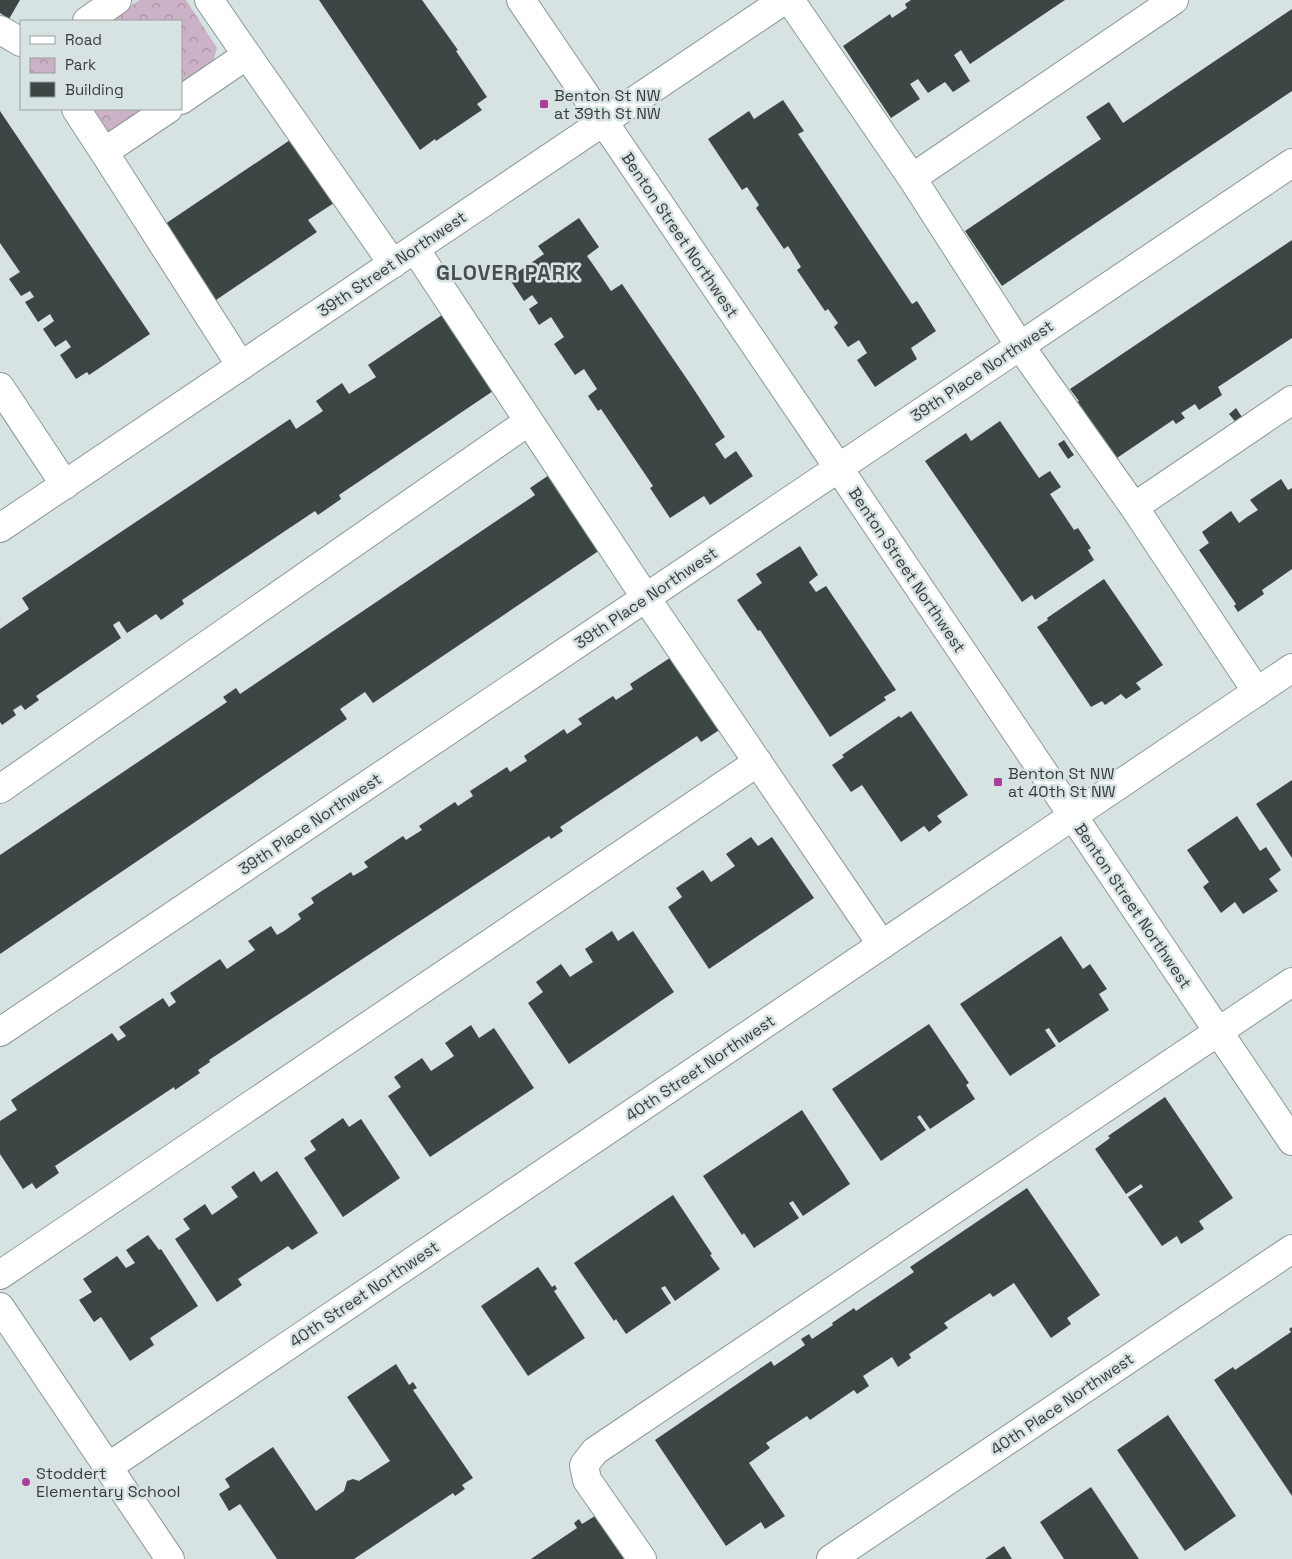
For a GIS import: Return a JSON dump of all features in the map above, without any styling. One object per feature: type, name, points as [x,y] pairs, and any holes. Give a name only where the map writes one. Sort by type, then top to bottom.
[{"type":"street","points":[[88,20],[117,0]]},
{"type":"street","points":[[209,0],[393,264]]},
{"type":"street","name":"Benton Street Northwest","points":[[520,0],[839,468],[1292,1141]]},
{"type":"street","name":"39th Street Northwest","points":[[0,528],[784,0]]},
{"type":"street","points":[[790,0],[912,178],[1020,346],[1134,507],[1257,692]]},
{"type":"street","points":[[912,178],[1174,0]]},
{"type":"street","points":[[0,30],[20,41]]},
{"type":"street","points":[[182,99],[248,55]]},
{"type":"street","points":[[77,110],[241,366]]},
{"type":"street","points":[[104,152],[167,110]]},
{"type":"street","name":"39th Place Northwest","points":[[0,1032],[1292,163]]},
{"type":"street","points":[[416,248],[646,598],[882,945]]},
{"type":"street","points":[[0,388],[65,484]]},
{"type":"street","points":[[1134,507],[1292,400]]},
{"type":"street","points":[[0,789],[529,421]]},
{"type":"street","name":"40th Street Northwest","points":[[108,1467],[1292,668]]},
{"type":"street","points":[[0,1275],[758,762]]},
{"type":"street","points":[[642,1559],[588,1480],[584,1465],[596,1451],[1219,1033],[1292,982]]},
{"type":"street","name":"40th Place Northwest","points":[[831,1559],[1292,1249]]},
{"type":"street","points":[[0,1307],[170,1559]]},
{"type":"green space","points":[[140,0],[186,0],[217,48],[212,65],[182,84],[182,20],[108,20]]},
{"type":"green space","points":[[92,110],[142,110],[106,133]]},
{"type":"building","points":[[0,0],[20,0],[9,19],[0,13]]},
{"type":"building","points":[[319,0],[422,0],[458,50],[456,51],[487,97],[477,104],[482,110],[420,150]]},
{"type":"building","points":[[911,0],[1065,0],[970,64],[961,50],[954,55],[970,81],[953,92],[945,82],[928,93],[918,79],[910,84],[920,99],[891,118],[843,46],[890,14],[892,18],[907,8],[905,4]]},
{"type":"building","points":[[1292,9],[1292,91],[1002,286],[965,231],[1101,139],[1086,117],[1109,102],[1123,123]]},
{"type":"building","points":[[783,100],[804,131],[798,134],[912,304],[917,301],[936,331],[911,348],[917,359],[875,387],[857,360],[867,353],[859,340],[848,347],[834,327],[838,323],[828,309],[825,311],[797,270],[801,267],[788,246],[784,249],[756,208],[759,205],[747,187],[742,190],[708,139],[749,111],[754,119]]},
{"type":"building","points":[[0,111],[150,334],[89,375],[87,372],[76,379],[60,355],[71,347],[66,340],[55,347],[43,329],[54,321],[50,314],[38,322],[25,302],[34,297],[30,291],[21,296],[9,279],[20,272],[0,243]]},
{"type":"building","points":[[293,138],[337,201],[308,220],[317,232],[216,300],[207,288],[205,289],[165,224]]},
{"type":"building","points":[[579,218],[599,247],[587,256],[611,291],[622,284],[691,385],[725,437],[715,444],[725,459],[736,451],[753,476],[710,505],[704,496],[670,518],[650,488],[653,486],[601,409],[598,411],[588,396],[597,389],[584,369],[575,375],[554,344],[564,337],[551,317],[539,325],[529,309],[538,303],[532,295],[524,301],[509,278],[544,254],[538,246]]},
{"type":"building","points":[[1292,240],[1292,338],[1218,387],[1222,395],[1199,410],[1195,404],[1181,413],[1185,418],[1176,424],[1173,420],[1114,460],[1076,403],[1079,401],[1070,389]]},
{"type":"building","points":[[445,313],[496,389],[339,495],[341,499],[318,515],[315,511],[182,600],[184,604],[161,620],[156,614],[127,633],[119,621],[113,625],[121,638],[36,696],[39,700],[25,710],[21,705],[13,710],[16,715],[2,725],[0,722],[0,629],[29,609],[22,598],[290,419],[296,429],[323,411],[316,401],[342,383],[349,394],[376,377],[368,365]]},
{"type":"building","points":[[1236,408],[1244,420],[1238,425],[1229,414]]},
{"type":"building","points":[[1000,421],[1039,478],[1050,471],[1061,487],[1050,494],[1074,530],[1078,528],[1091,548],[1088,550],[1094,560],[1035,600],[1032,595],[1022,602],[925,461],[966,433],[971,441]]},
{"type":"building","points":[[1064,440],[1074,455],[1068,459],[1058,444]]},
{"type":"building","points":[[552,473],[603,548],[373,703],[365,692],[340,709],[347,719],[0,954],[0,855],[227,702],[223,697],[236,688],[240,694],[535,495],[530,488]]},
{"type":"building","points":[[1281,479],[1288,490],[1292,488],[1292,569],[1262,590],[1264,594],[1238,612],[1234,606],[1236,604],[1199,550],[1209,543],[1202,532],[1231,511],[1239,523],[1258,510],[1250,500]]},
{"type":"building","points":[[800,546],[818,575],[809,582],[816,592],[826,586],[896,690],[884,697],[886,700],[830,737],[760,630],[758,631],[737,600],[762,583],[756,574]]},
{"type":"building","points":[[1104,579],[1163,665],[1136,683],[1141,689],[1126,699],[1121,694],[1105,705],[1102,701],[1091,707],[1037,627]]},
{"type":"building","points":[[676,654],[724,727],[701,742],[697,736],[560,827],[563,831],[551,839],[549,836],[209,1060],[210,1062],[198,1070],[200,1073],[175,1090],[174,1087],[55,1166],[59,1173],[36,1189],[32,1183],[23,1189],[0,1154],[0,1121],[17,1110],[11,1100],[112,1033],[118,1041],[126,1036],[119,1027],[163,998],[169,1007],[176,1002],[170,993],[220,959],[227,969],[255,950],[248,941],[271,926],[277,935],[284,931],[301,919],[298,914],[314,903],[311,898],[351,872],[353,876],[368,867],[364,862],[403,836],[406,840],[422,830],[419,826],[455,802],[458,806],[473,796],[470,791],[507,767],[510,772],[527,761],[524,756],[564,729],[567,734],[582,724],[578,719],[613,696],[616,700],[633,689],[630,684]]},
{"type":"building","points":[[911,711],[968,795],[937,816],[942,822],[929,832],[924,826],[901,842],[862,785],[851,792],[832,765],[844,757],[842,755],[899,716],[901,718]]},
{"type":"building","points":[[1292,780],[1292,858],[1256,804]]},
{"type":"building","points":[[1237,816],[1260,851],[1266,847],[1281,870],[1269,879],[1278,891],[1243,914],[1235,902],[1221,913],[1203,887],[1209,882],[1187,850]]},
{"type":"building","points":[[751,837],[758,846],[772,837],[814,898],[709,969],[668,907],[682,897],[676,888],[703,870],[711,882],[735,866],[726,854]]},
{"type":"building","points":[[612,931],[618,941],[633,931],[674,992],[569,1064],[528,1003],[543,992],[536,982],[561,964],[570,977],[593,962],[585,949]]},
{"type":"building","points":[[1061,936],[1083,969],[1090,964],[1107,989],[1099,994],[1109,1010],[1059,1043],[1049,1028],[1045,1030],[1056,1046],[1010,1076],[960,1004]]},
{"type":"building","points":[[929,1024],[969,1083],[966,1085],[975,1099],[930,1129],[920,1115],[917,1117],[926,1130],[881,1161],[832,1089]]},
{"type":"building","points":[[471,1025],[479,1038],[494,1028],[534,1088],[430,1157],[388,1096],[401,1087],[394,1077],[422,1058],[431,1071],[454,1056],[445,1043]]},
{"type":"building","points":[[1165,1097],[1233,1198],[1199,1221],[1204,1229],[1181,1244],[1177,1236],[1162,1246],[1128,1197],[1143,1187],[1141,1184],[1126,1194],[1095,1149],[1110,1138],[1108,1136]]},
{"type":"building","points":[[802,1110],[850,1184],[803,1216],[793,1201],[789,1203],[799,1218],[754,1248],[744,1233],[742,1235],[703,1176]]},
{"type":"building","points":[[343,1118],[349,1127],[361,1119],[400,1178],[343,1217],[304,1158],[316,1150],[310,1141]]},
{"type":"building","points":[[254,1171],[261,1182],[277,1171],[318,1233],[292,1250],[288,1246],[238,1279],[242,1285],[217,1302],[175,1239],[190,1229],[183,1219],[205,1204],[212,1215],[238,1197],[231,1187]]},
{"type":"building","points":[[1027,1188],[1100,1295],[1067,1318],[1071,1324],[1051,1338],[1014,1283],[993,1297],[990,1293],[944,1323],[948,1328],[909,1354],[911,1358],[898,1367],[892,1357],[863,1376],[869,1386],[857,1394],[854,1390],[810,1420],[807,1416],[766,1443],[770,1448],[749,1463],[785,1516],[765,1529],[761,1522],[726,1546],[655,1440],[771,1361],[774,1366],[805,1345],[801,1339],[809,1334],[812,1339],[854,1308],[856,1311],[914,1272],[910,1267]]},
{"type":"building","points":[[673,1195],[720,1269],[675,1301],[665,1286],[661,1288],[671,1303],[626,1334],[616,1319],[614,1321],[574,1263]]},
{"type":"building","points":[[148,1235],[159,1250],[161,1249],[198,1306],[150,1338],[154,1345],[130,1361],[101,1317],[94,1322],[79,1300],[92,1292],[83,1279],[117,1256],[126,1268],[135,1263],[126,1250]]},
{"type":"building","points":[[538,1267],[552,1287],[555,1285],[557,1289],[554,1291],[585,1338],[528,1376],[481,1306]]},
{"type":"building","points":[[1292,1327],[1292,1496],[1214,1380],[1233,1367],[1235,1370],[1291,1332],[1289,1329]]},
{"type":"building","points":[[396,1364],[409,1385],[413,1382],[417,1388],[413,1390],[473,1478],[462,1485],[465,1489],[455,1496],[453,1493],[354,1559],[277,1559],[240,1504],[229,1511],[219,1494],[230,1487],[225,1479],[273,1447],[316,1511],[344,1491],[347,1481],[353,1479],[359,1481],[390,1461],[347,1397]]},
{"type":"building","points":[[1168,1415],[1236,1516],[1185,1551],[1117,1450]]},
{"type":"building","points":[[1091,1487],[1139,1559],[1064,1559],[1040,1522]]},
{"type":"building","points":[[595,1516],[624,1559],[531,1559],[577,1528],[574,1523],[579,1519],[582,1524]]},
{"type":"building","points":[[1004,1546],[1012,1559],[985,1559]]},
{"type":"place","name":"Benton St NW at 39th St NW","points":[[544,104]]},
{"type":"place","name":"Benton St NW at 40th St NW","points":[[998,782]]},
{"type":"place","name":"Stoddert Elementary School","points":[[26,1482]]},
{"type":"district","name":"GLOVER PARK","points":[[508,272]]}]
